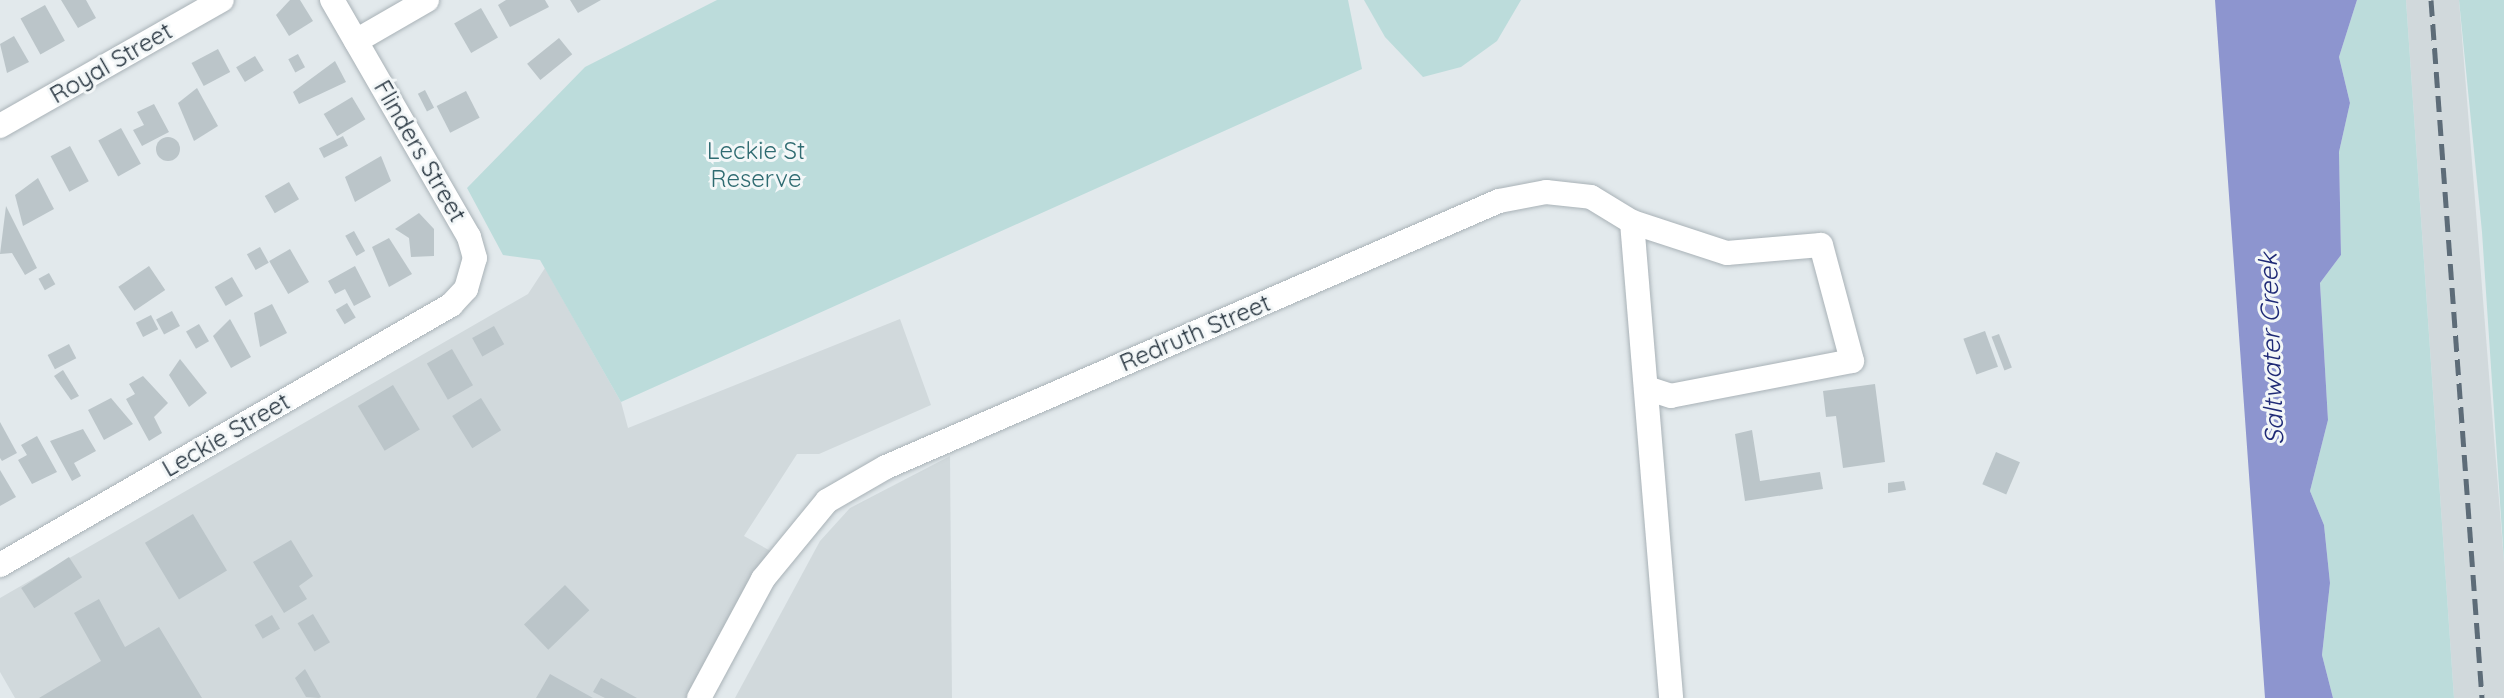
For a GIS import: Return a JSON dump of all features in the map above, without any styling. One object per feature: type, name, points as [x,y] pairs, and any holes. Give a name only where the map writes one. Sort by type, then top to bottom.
[{"type":"street","name":"Royal Street","points":[[0,126],[222,0]]},
{"type":"street","name":"Flinders Street","points":[[332,0],[469,237],[472,274],[451,305]]},
{"type":"street","points":[[356,41],[427,0]]},
{"type":"street","name":"Redruth Street","points":[[699,698],[763,579],[815,512],[886,467],[1499,201],[1568,193],[1611,206],[1632,222],[1727,253],[1821,245],[1852,361],[1671,396],[1647,388]]},
{"type":"street","points":[[1632,222],[1671,698]]},
{"type":"street","name":"Leckie Street","points":[[0,565],[451,305]]},
{"type":"shaded area","points":[[2406,0],[2459,0],[2504,562],[2504,698],[2454,698]]},
{"type":"shaded area","points":[[545,268],[621,402],[628,428],[900,319],[931,405],[819,454],[797,454],[744,536],[774,553],[691,698],[15,698],[0,672],[0,598],[528,294]]},
{"type":"shaded area","points":[[950,456],[952,698],[735,698],[820,541],[850,508]]},
{"type":"green space","name":"Leckie St Reserve","points":[[717,0],[1348,0],[1362,69],[621,402],[540,260],[503,255],[467,188],[585,67]]},
{"type":"green space","points":[[1364,0],[1521,0],[1497,41],[1461,67],[1423,77],[1385,37]]},
{"type":"green space","points":[[2357,0],[2406,0],[2454,698],[2333,698],[2322,655],[2330,583],[2324,525],[2310,491],[2328,420],[2320,283],[2341,255],[2339,152],[2350,103],[2339,57]]},
{"type":"green space","points":[[2459,0],[2504,0],[2504,562],[2482,232]]},
{"type":"water","name":"Saltwater Creek","points":[[2215,0],[2357,0],[2339,57],[2350,103],[2339,152],[2341,255],[2320,283],[2328,420],[2310,491],[2324,525],[2330,583],[2322,655],[2333,698],[2265,698]]},
{"type":"building","points":[[61,0],[86,0],[96,18],[78,28]]},
{"type":"building","points":[[290,0],[300,0],[313,21],[289,36],[276,15]]},
{"type":"building","points":[[506,0],[545,0],[549,7],[510,27],[498,5]]},
{"type":"building","points":[[570,0],[601,0],[578,13]]},
{"type":"building","points":[[45,5],[65,41],[40,54],[21,19]]},
{"type":"building","points":[[481,8],[498,37],[471,53],[454,24]]},
{"type":"building","points":[[14,36],[29,62],[7,73],[0,44]]},
{"type":"building","points":[[559,38],[572,54],[540,80],[527,64]]},
{"type":"building","points":[[218,49],[230,72],[204,86],[192,63]]},
{"type":"building","points":[[298,54],[305,67],[295,72],[288,59]]},
{"type":"building","points":[[255,56],[264,71],[245,82],[236,67]]},
{"type":"building","points":[[335,61],[346,82],[299,104],[293,92]]},
{"type":"building","points":[[197,88],[218,126],[194,141],[178,103]]},
{"type":"building","points":[[425,90],[434,108],[427,111],[418,94]]},
{"type":"building","points":[[466,91],[480,118],[450,133],[437,106]]},
{"type":"building","points":[[352,97],[365,119],[337,136],[324,114]]},
{"type":"building","points":[[154,104],[169,132],[142,146],[133,130],[144,125],[137,112]]},
{"type":"building","points":[[121,128],[141,164],[118,176],[98,141]]},
{"type":"building","points":[[343,136],[348,146],[324,158],[319,148]]},
{"type":"building","points":[[168,137],[179,144],[180,149],[173,160],[168,161],[157,154],[156,149],[163,138]]},
{"type":"building","points":[[70,146],[89,181],[69,192],[51,156]]},
{"type":"building","points":[[381,156],[391,181],[355,202],[345,177]]},
{"type":"building","points":[[38,178],[54,209],[23,226],[15,195]]},
{"type":"building","points":[[289,182],[299,199],[275,213],[265,196]]},
{"type":"building","points":[[6,206],[37,268],[25,275],[12,253],[0,254]]},
{"type":"building","points":[[419,213],[434,229],[434,256],[411,257],[409,238],[395,229]]},
{"type":"building","points":[[354,231],[365,251],[356,256],[345,236]]},
{"type":"building","points":[[389,238],[412,274],[389,287],[372,247]]},
{"type":"building","points":[[260,247],[269,263],[256,270],[247,254]]},
{"type":"building","points":[[290,249],[309,282],[288,294],[269,261]]},
{"type":"building","points":[[149,266],[165,290],[135,311],[118,287]]},
{"type":"building","points":[[355,266],[371,297],[354,306],[345,289],[335,294],[328,281]]},
{"type":"building","points":[[49,273],[55,284],[45,290],[39,279]]},
{"type":"building","points":[[232,277],[243,296],[226,306],[215,287]]},
{"type":"building","points":[[347,303],[356,318],[345,324],[336,310]]},
{"type":"building","points":[[272,304],[287,333],[260,347],[254,313]]},
{"type":"building","points":[[172,311],[180,326],[164,334],[156,319]]},
{"type":"building","points":[[151,315],[158,329],[143,337],[136,323]]},
{"type":"building","points":[[230,319],[251,357],[231,368],[213,336]]},
{"type":"building","points":[[199,324],[209,341],[196,349],[186,332]]},
{"type":"building","points":[[494,326],[504,344],[482,356],[472,338]]},
{"type":"building","points":[[1985,331],[1998,367],[1976,375],[1963,339]]},
{"type":"building","points":[[1999,334],[2012,368],[2004,370],[1992,337]]},
{"type":"building","points":[[69,344],[76,358],[55,369],[48,355]]},
{"type":"building","points":[[452,349],[473,385],[448,400],[427,364]]},
{"type":"building","points":[[180,359],[207,393],[189,407],[169,375]]},
{"type":"building","points":[[63,370],[79,396],[71,400],[54,376]]},
{"type":"building","points":[[143,376],[168,403],[154,417],[162,433],[149,441],[126,399],[135,394],[129,384]]},
{"type":"building","points":[[1875,384],[1885,462],[1843,468],[1836,416],[1826,417],[1823,391]]},
{"type":"building","points":[[393,385],[420,430],[385,451],[358,406]]},
{"type":"building","points":[[111,398],[133,424],[104,440],[88,410]]},
{"type":"building","points":[[481,398],[501,430],[472,448],[452,416]]},
{"type":"building","points":[[0,422],[17,453],[2,461],[0,458]]},
{"type":"building","points":[[83,429],[96,451],[74,463],[81,476],[72,481],[50,441]]},
{"type":"building","points":[[1752,430],[1760,481],[1820,472],[1823,489],[1745,501],[1735,434]]},
{"type":"building","points":[[37,436],[57,472],[32,484],[18,460],[27,455],[21,445]]},
{"type":"building","points":[[1996,452],[2020,462],[2006,494],[1982,484]]},
{"type":"building","points":[[0,470],[16,497],[0,506]]},
{"type":"building","points":[[1904,481],[1906,490],[1888,493],[1888,483]]},
{"type":"building","points":[[193,514],[227,571],[179,599],[145,543]]},
{"type":"building","points":[[291,540],[313,576],[299,586],[307,599],[284,613],[253,562]]},
{"type":"building","points":[[69,557],[82,577],[34,608],[21,588]]},
{"type":"building","points":[[565,585],[589,610],[548,650],[524,625]]},
{"type":"building","points":[[99,599],[125,647],[159,627],[202,698],[39,698],[101,661],[74,613]]},
{"type":"building","points":[[313,614],[330,642],[315,652],[298,623]]},
{"type":"building","points":[[272,615],[280,629],[263,639],[255,625]]},
{"type":"building","points":[[305,669],[321,697],[306,697],[295,678]]},
{"type":"building","points":[[550,674],[593,698],[536,698]]},
{"type":"building","points":[[601,678],[637,698],[605,698],[593,692]]},
{"type":"railway","points":[[2431,0],[2482,698]]}]
